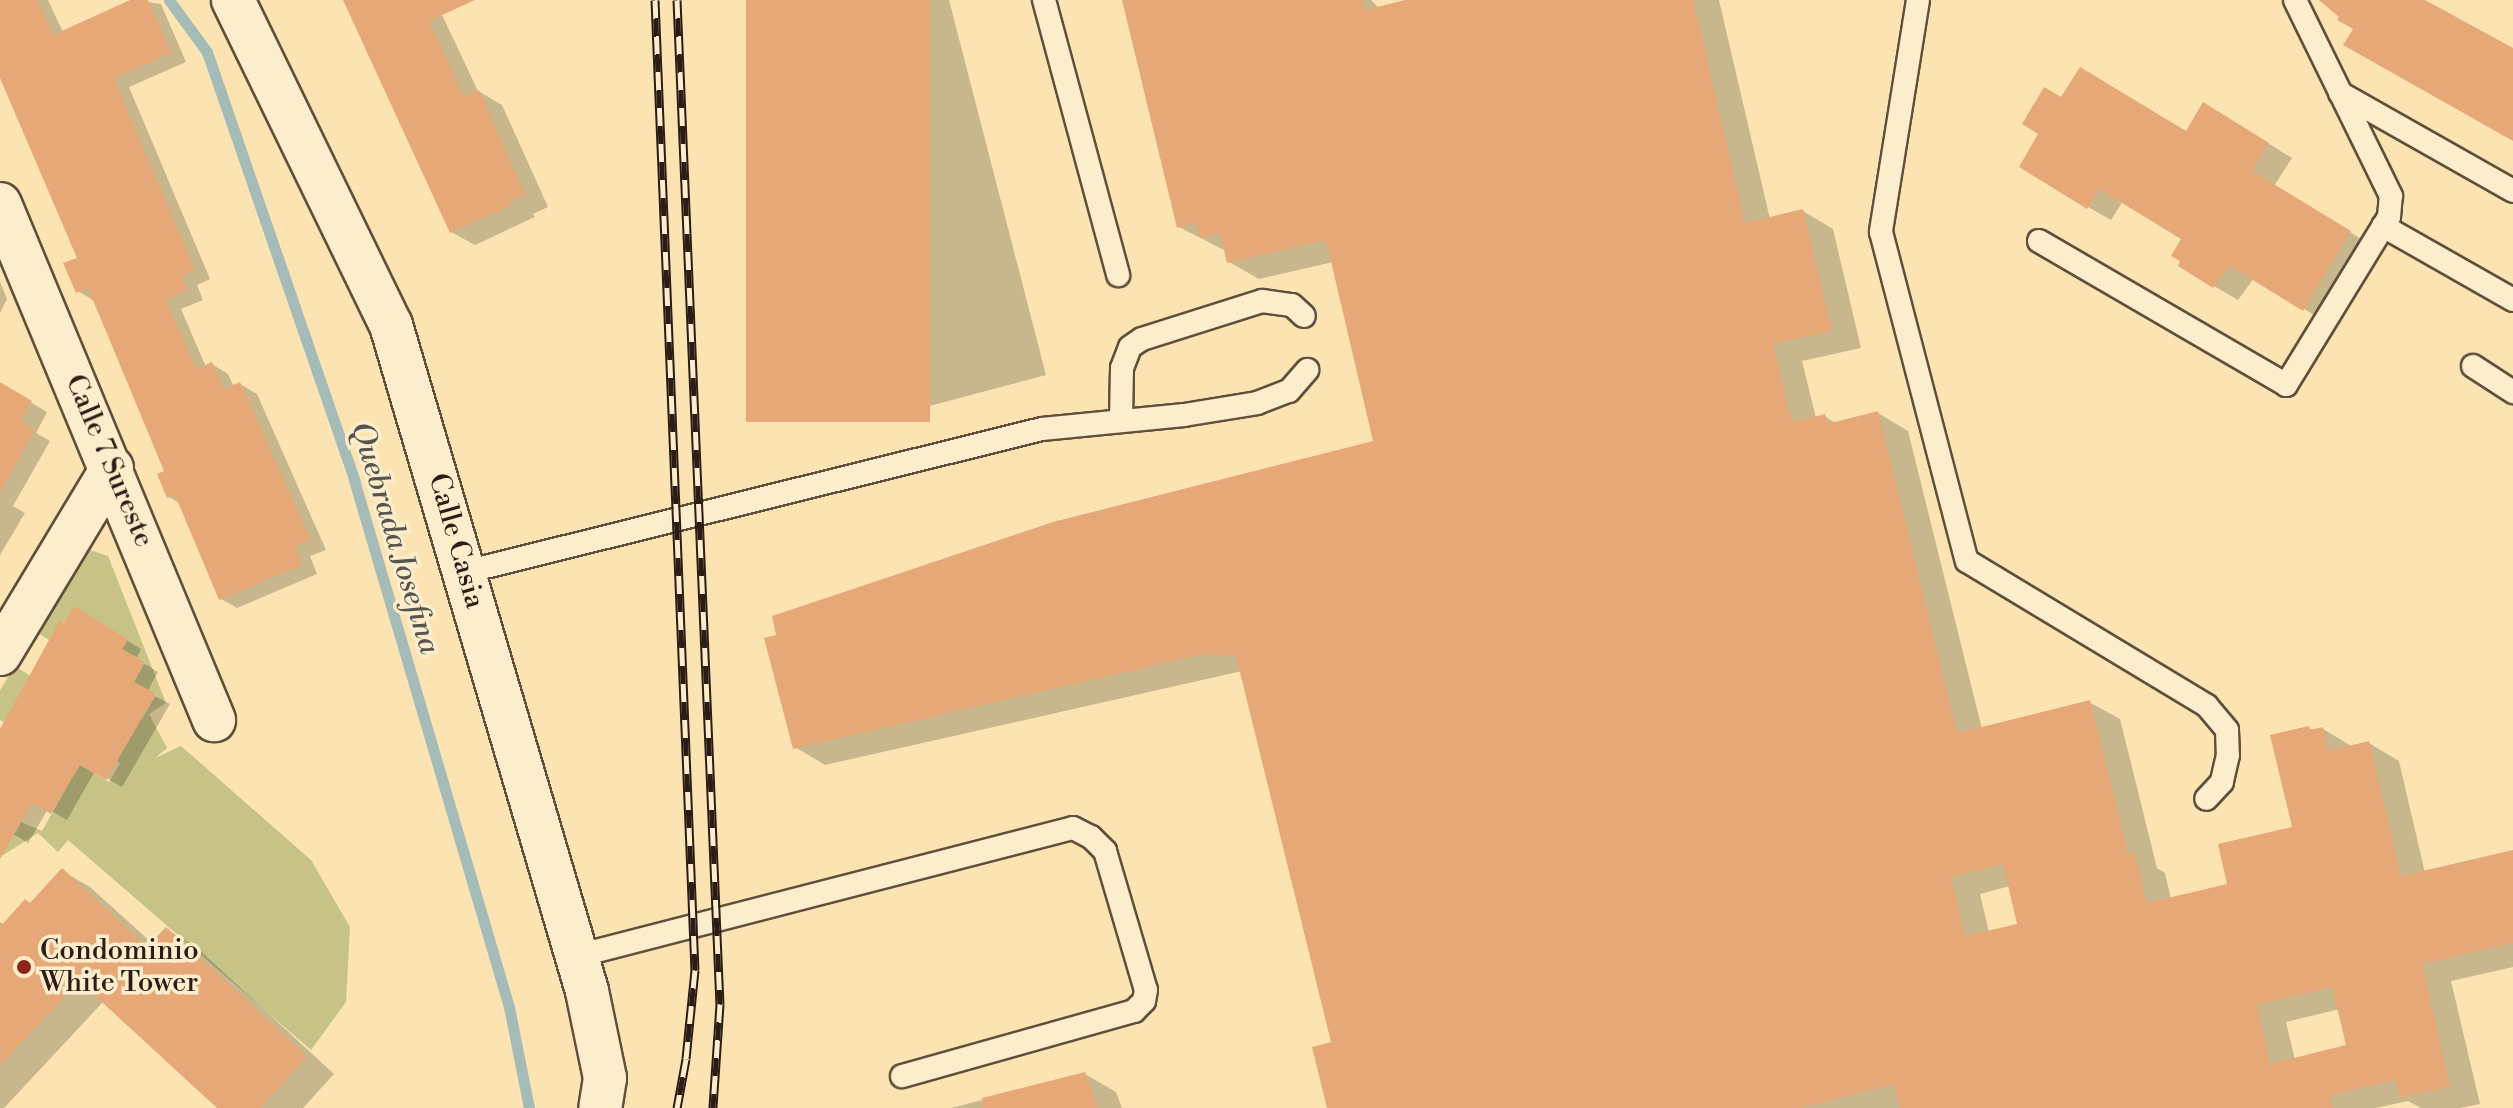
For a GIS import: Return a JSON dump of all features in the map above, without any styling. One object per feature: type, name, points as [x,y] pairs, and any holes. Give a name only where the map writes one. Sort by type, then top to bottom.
[{"type":"street","name":"Calle Casia","points":[[233,0],[391,325],[577,956],[605,1078],[600,1108]]},
{"type":"street","name":"Calle 7 Sureste","points":[[0,204],[214,720]]},
{"type":"street","points":[[0,654],[112,468]]},
{"type":"lane","points":[[1044,0],[1118,275]]},
{"type":"lane","points":[[1918,0],[1881,232],[1967,561],[2207,706],[2227,730],[2228,755],[2222,782],[2206,799]]},
{"type":"lane","points":[[2039,241],[2286,385],[2389,217],[2391,196],[2295,0]]},
{"type":"lane","points":[[2339,92],[2513,191]]},
{"type":"lane","points":[[2383,226],[2513,300]]},
{"type":"lane","points":[[1121,420],[1122,368],[1139,331],[1262,301],[1292,305],[1304,316]]},
{"type":"lane","points":[[2473,366],[2513,392]]},
{"type":"lane","points":[[465,572],[1042,429],[1257,403],[1289,391],[1307,370]]},
{"type":"lane","points":[[577,956],[1073,828],[1091,837],[1105,851],[1146,990],[1144,1001],[1134,1011],[902,1076]]},
{"type":"shaded area","points":[[90,550],[108,556],[166,703],[149,714],[167,748],[155,758],[181,746],[311,860],[350,927],[346,1002],[311,1050],[68,840],[58,852],[38,833],[0,857],[21,822],[42,831],[64,792],[61,754],[109,782],[120,763],[90,745],[97,693],[142,719],[156,695],[134,682],[145,662],[122,649],[128,639],[74,607],[64,623],[60,621],[49,640],[35,631],[84,552]]},
{"type":"shaded area","points":[[15,666],[40,682],[16,702],[4,722],[0,720],[0,690]]},
{"type":"building","points":[[0,0],[37,0],[53,35],[130,0],[148,0],[171,53],[114,78],[195,270],[182,276],[188,290],[166,300],[196,369],[212,362],[224,389],[240,382],[311,540],[295,547],[302,565],[219,600],[175,495],[167,498],[157,474],[164,471],[88,288],[76,293],[63,263],[77,258],[0,78]]},
{"type":"building","points":[[343,0],[475,0],[429,21],[464,96],[479,90],[525,194],[511,200],[513,204],[450,233]]},
{"type":"building","points":[[746,0],[930,0],[930,422],[746,422]]},
{"type":"building","points":[[1122,0],[1362,0],[1365,10],[1405,0],[1693,0],[1745,223],[1803,209],[1832,331],[1773,344],[1788,408],[1794,422],[1825,414],[1827,424],[1878,411],[1957,733],[2090,700],[2128,854],[2135,853],[2147,903],[2227,884],[2218,844],[2292,827],[2270,735],[2309,726],[2310,730],[2323,727],[2328,751],[2369,741],[2401,876],[2513,850],[2513,943],[2422,964],[2450,1087],[2400,1098],[2396,1080],[2330,1095],[2333,1108],[1900,1108],[1894,1084],[1801,1108],[1327,1108],[1312,1047],[1331,1042],[1236,656],[1204,654],[793,749],[764,638],[776,635],[772,616],[1053,522],[1373,441],[1326,240],[1227,263],[1220,233],[1200,238],[1196,223],[1177,228]],"holes":[[[2003,864],[2017,924],[1965,936],[1951,877]],[[2332,987],[2346,1045],[2270,1064],[2257,1005]]]},
{"type":"building","points":[[2319,0],[2425,0],[2513,48],[2513,141],[2343,45],[2353,29],[2337,20],[2339,17]]},
{"type":"building","points":[[2080,67],[2186,131],[2203,102],[2269,143],[2252,171],[2351,231],[2303,311],[2230,266],[2213,288],[2178,266],[2180,261],[2171,256],[2181,239],[2099,189],[2087,209],[2019,167],[2038,134],[2022,124],[2044,87],[2061,97]]},
{"type":"building","points":[[0,382],[32,401],[21,422],[35,430],[0,492]]},
{"type":"building","points":[[74,606],[128,639],[122,649],[145,662],[134,682],[156,694],[106,780],[80,765],[51,814],[32,803],[0,859],[0,729],[60,620],[64,623]]},
{"type":"building","points":[[62,868],[147,947],[166,927],[307,1056],[260,1108],[217,1108],[79,981],[0,1066],[0,927],[25,899],[30,903]]},
{"type":"building","points":[[1085,1072],[1098,1108],[983,1108],[982,1098]]},
{"type":"waterway","name":"Quebrada Josefina","points":[[169,0],[207,52],[354,480],[509,1007],[529,1108]]},
{"type":"railway","points":[[655,0],[695,970],[686,1059],[677,1108]]},
{"type":"railway","points":[[677,0],[720,1004],[713,1108]]},
{"type":"place","name":"Condominio White Tower","points":[[24,967]]}]
